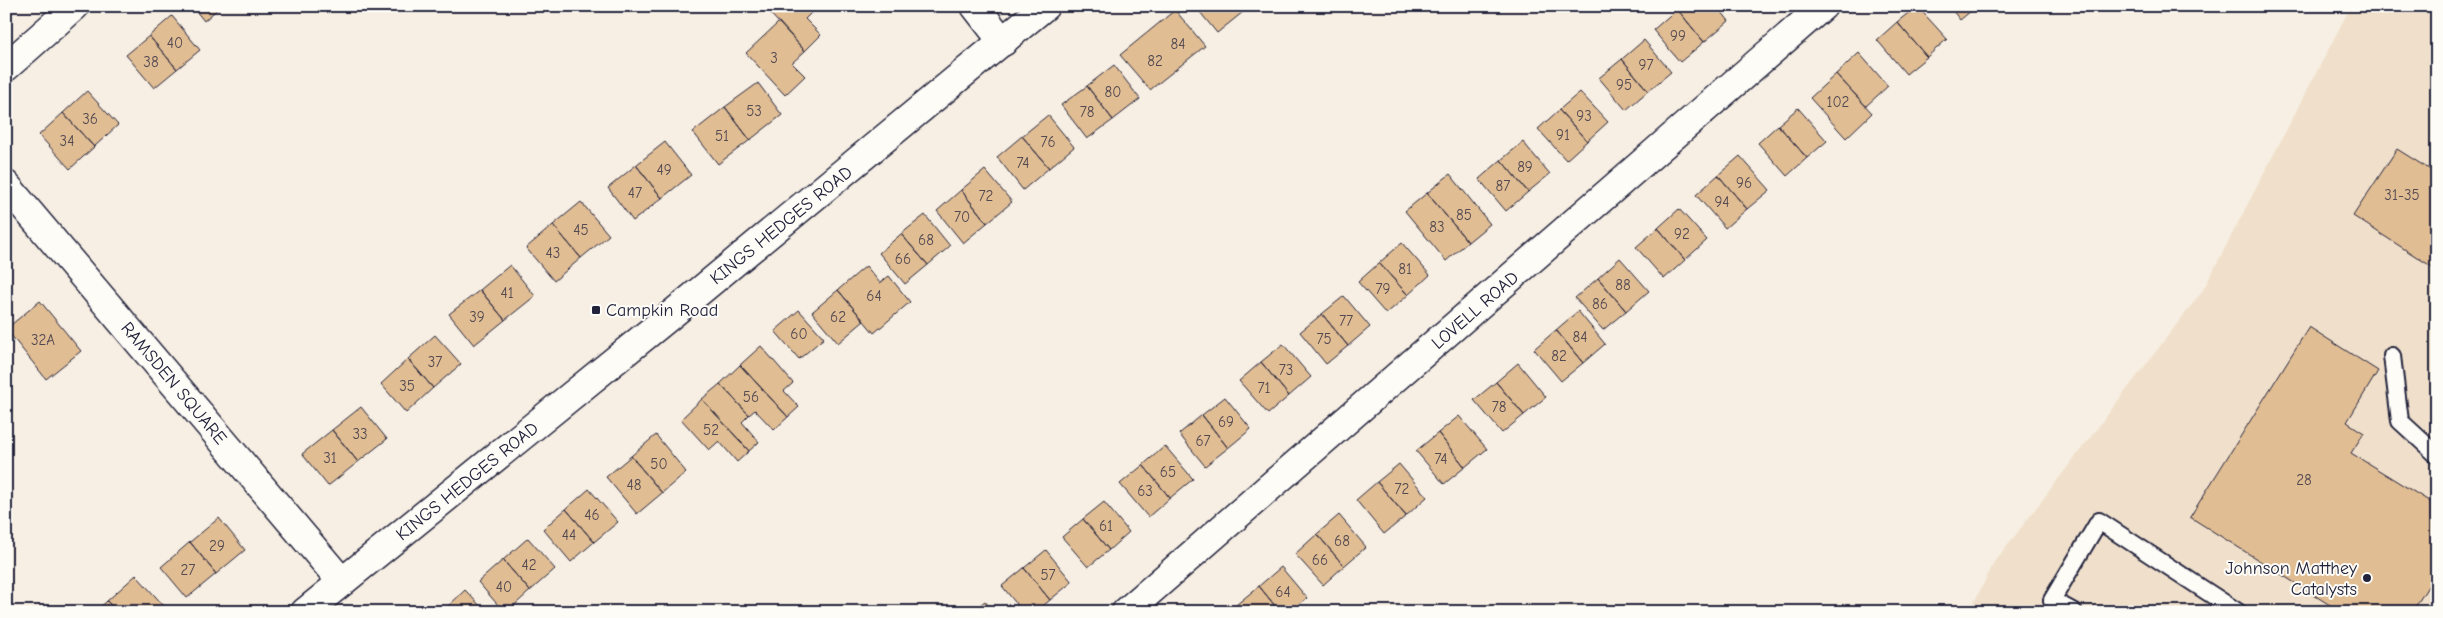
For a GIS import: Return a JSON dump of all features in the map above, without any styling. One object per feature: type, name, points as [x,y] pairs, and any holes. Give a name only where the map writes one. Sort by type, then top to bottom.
[{"type":"street","points":[[6,67],[75,6]]},
{"type":"street","points":[[974,6],[1003,42]]},
{"type":"street","name":"KINGS HEDGES ROAD","points":[[305,612],[671,315],[1045,6]]},
{"type":"street","name":"LOVELL ROAD","points":[[1126,612],[1823,6]]},
{"type":"street","name":"RAMSDEN SQUARE","points":[[6,185],[342,582]]},
{"type":"lane","points":[[2392,356],[2400,421],[2437,455]]},
{"type":"lane","points":[[2074,612],[2048,606],[2099,521],[2238,612]]},
{"type":"shaded area","points":[[2351,6],[2437,6],[2437,612],[1969,612],[1994,563],[2203,290]]},
{"type":"building","points":[[192,6],[221,6],[204,21]]},
{"type":"building","points":[[769,6],[818,6],[805,19],[821,35],[805,51],[766,9]]},
{"type":"building","points":[[1195,6],[1239,6],[1243,12],[1217,33]]},
{"type":"building","points":[[1681,6],[1717,6],[1729,21],[1704,42],[1677,9]]},
{"type":"building","points":[[1917,6],[1947,39],[1927,57],[1897,22]]},
{"type":"building","points":[[1949,6],[1977,6],[1960,20]]},
{"type":"building","points":[[1677,9],[1704,42],[1680,62],[1653,30]]},
{"type":"building","points":[[1175,10],[1205,46],[1150,90],[1120,55]]},
{"type":"building","points":[[172,16],[200,50],[177,69],[149,36]]},
{"type":"building","points":[[779,22],[805,51],[792,63],[805,76],[785,95],[746,53]]},
{"type":"building","points":[[1897,22],[1927,57],[1906,74],[1877,40]]},
{"type":"building","points":[[149,36],[177,69],[154,88],[126,55]]},
{"type":"building","points":[[1644,40],[1671,72],[1648,91],[1622,59]]},
{"type":"building","points":[[1859,53],[1888,86],[1866,106],[1836,74]]},
{"type":"building","points":[[1622,59],[1648,91],[1626,110],[1599,78]]},
{"type":"building","points":[[1114,65],[1140,99],[1113,120],[1087,86]]},
{"type":"building","points":[[1836,74],[1872,113],[1846,138],[1810,98]]},
{"type":"building","points":[[758,83],[782,115],[750,140],[725,107]]},
{"type":"building","points":[[1087,86],[1113,120],[1087,139],[1061,105]]},
{"type":"building","points":[[87,91],[118,125],[94,147],[63,113]]},
{"type":"building","points":[[1580,92],[1608,122],[1587,141],[1559,110]]},
{"type":"building","points":[[725,107],[750,140],[718,164],[693,132]]},
{"type":"building","points":[[1798,108],[1827,141],[1807,158],[1778,125]]},
{"type":"building","points":[[1559,110],[1587,141],[1566,160],[1538,129]]},
{"type":"building","points":[[63,113],[94,147],[70,169],[39,135]]},
{"type":"building","points":[[1048,115],[1074,147],[1049,168],[1022,136]]},
{"type":"building","points":[[1778,125],[1807,158],[1787,176],[1758,143]]},
{"type":"building","points":[[1022,136],[1049,168],[1023,190],[997,157]]},
{"type":"building","points":[[665,142],[691,175],[662,198],[636,165]]},
{"type":"building","points":[[1523,142],[1550,174],[1528,192],[1501,160]]},
{"type":"building","points":[[2397,149],[2437,174],[2437,270],[2353,216]]},
{"type":"building","points":[[1740,156],[1770,190],[1747,209],[1718,175]]},
{"type":"building","points":[[1501,160],[1528,192],[1506,211],[1479,179]]},
{"type":"building","points":[[636,165],[662,198],[633,221],[608,188]]},
{"type":"building","points":[[985,170],[1012,202],[987,223],[961,190]]},
{"type":"building","points":[[1450,174],[1490,224],[1468,242],[1427,193]]},
{"type":"building","points":[[1718,175],[1747,209],[1725,228],[1696,195]]},
{"type":"building","points":[[961,190],[987,223],[963,243],[937,211]]},
{"type":"building","points":[[1427,193],[1468,242],[1446,261],[1405,211]]},
{"type":"building","points":[[581,202],[609,235],[581,258],[553,225]]},
{"type":"building","points":[[1679,209],[1707,240],[1685,260],[1658,228]]},
{"type":"building","points":[[925,215],[950,246],[928,265],[901,234]]},
{"type":"building","points":[[553,225],[581,258],[554,281],[526,248]]},
{"type":"building","points":[[1658,228],[1685,260],[1664,279],[1636,247]]},
{"type":"building","points":[[901,234],[928,265],[905,284],[879,253]]},
{"type":"building","points":[[1402,243],[1430,275],[1408,295],[1379,263]]},
{"type":"building","points":[[1620,258],[1649,291],[1626,311],[1598,278]]},
{"type":"building","points":[[1379,263],[1408,295],[1386,314],[1358,282]]},
{"type":"building","points":[[510,265],[535,296],[505,320],[480,290]]},
{"type":"building","points":[[866,266],[880,283],[889,276],[910,302],[874,333],[838,290]]},
{"type":"building","points":[[1598,278],[1626,311],[1603,330],[1575,298]]},
{"type":"building","points":[[480,290],[505,320],[474,345],[449,314]]},
{"type":"building","points":[[838,290],[864,321],[838,343],[812,312]]},
{"type":"building","points":[[1344,296],[1370,327],[1348,346],[1322,314]]},
{"type":"building","points":[[40,301],[81,351],[46,379],[6,329]]},
{"type":"building","points":[[799,310],[824,338],[799,359],[775,331]]},
{"type":"building","points":[[1578,311],[1605,344],[1583,363],[1556,330]]},
{"type":"building","points":[[1322,314],[1348,346],[1326,364],[1300,332]]},
{"type":"building","points":[[2309,327],[2378,371],[2347,422],[2364,433],[2351,453],[2437,506],[2437,572],[2412,612],[2341,612],[2190,517]]},
{"type":"building","points":[[1556,330],[1583,363],[1561,381],[1534,349]]},
{"type":"building","points":[[435,335],[461,364],[433,388],[408,359]]},
{"type":"building","points":[[1283,344],[1311,377],[1289,396],[1261,362]]},
{"type":"building","points":[[761,346],[793,383],[784,391],[799,407],[788,417],[740,365]]},
{"type":"building","points":[[408,359],[433,388],[406,413],[381,384]]},
{"type":"building","points":[[1261,362],[1289,396],[1268,414],[1239,381]]},
{"type":"building","points":[[1518,363],[1546,397],[1524,415],[1496,382]]},
{"type":"building","points":[[740,365],[788,417],[774,430],[755,410],[749,415],[720,384]]},
{"type":"building","points":[[1496,382],[1524,415],[1502,433],[1474,400]]},
{"type":"building","points":[[720,384],[749,415],[742,422],[759,442],[749,451],[702,399]]},
{"type":"building","points":[[1225,397],[1251,429],[1228,448],[1202,415]]},
{"type":"building","points":[[702,399],[749,451],[737,462],[719,441],[709,450],[681,419]]},
{"type":"building","points":[[361,407],[387,439],[358,462],[332,430]]},
{"type":"building","points":[[1202,415],[1228,448],[1205,466],[1179,434]]},
{"type":"building","points":[[1459,416],[1487,449],[1465,467],[1438,433]]},
{"type":"building","points":[[332,430],[358,462],[328,486],[302,454]]},
{"type":"building","points":[[1438,433],[1465,467],[1444,484],[1416,451]]},
{"type":"building","points":[[656,435],[686,472],[662,493],[631,456]]},
{"type":"building","points":[[1165,446],[1193,479],[1170,498],[1143,465]]},
{"type":"building","points":[[631,456],[662,493],[637,514],[606,477]]},
{"type":"building","points":[[1399,464],[1427,497],[1406,516],[1377,482]]},
{"type":"building","points":[[1143,465],[1170,498],[1148,517],[1120,484]]},
{"type":"building","points":[[1377,482],[1406,516],[1384,534],[1356,500]]},
{"type":"building","points":[[589,489],[618,522],[594,542],[566,509]]},
{"type":"building","points":[[1104,502],[1129,532],[1109,550],[1083,519]]},
{"type":"building","points":[[566,509],[594,542],[571,562],[543,529]]},
{"type":"building","points":[[1339,515],[1366,547],[1344,566],[1317,534]]},
{"type":"building","points":[[219,518],[245,550],[216,574],[190,542]]},
{"type":"building","points":[[1083,519],[1109,550],[1088,567],[1062,537]]},
{"type":"building","points":[[1317,534],[1344,566],[1323,585],[1295,554]]},
{"type":"building","points":[[528,538],[555,569],[530,591],[503,560]]},
{"type":"building","points":[[190,542],[216,574],[187,598],[161,567]]},
{"type":"building","points":[[1046,550],[1072,582],[1050,600],[1024,568]]},
{"type":"building","points":[[503,560],[530,591],[507,612],[504,612],[478,582]]},
{"type":"building","points":[[1281,567],[1307,598],[1290,612],[1280,612],[1259,586]]},
{"type":"building","points":[[1024,568],[1050,600],[1036,612],[1023,612],[1002,586]]},
{"type":"building","points":[[136,575],[165,607],[159,612],[117,612],[107,601]]},
{"type":"building","points":[[1259,586],[1280,612],[1242,612],[1236,605]]},
{"type":"building","points":[[465,590],[486,612],[442,612]]},
{"type":"building","points":[[107,601],[117,612],[95,612]]},
{"type":"building","points":[[985,601],[993,612],[971,612]]},
{"type":"place","name":"Campkin Road","points":[[596,310]]},
{"type":"place","name":"Johnson Matthey Catalysts","points":[[2367,578]]}]
